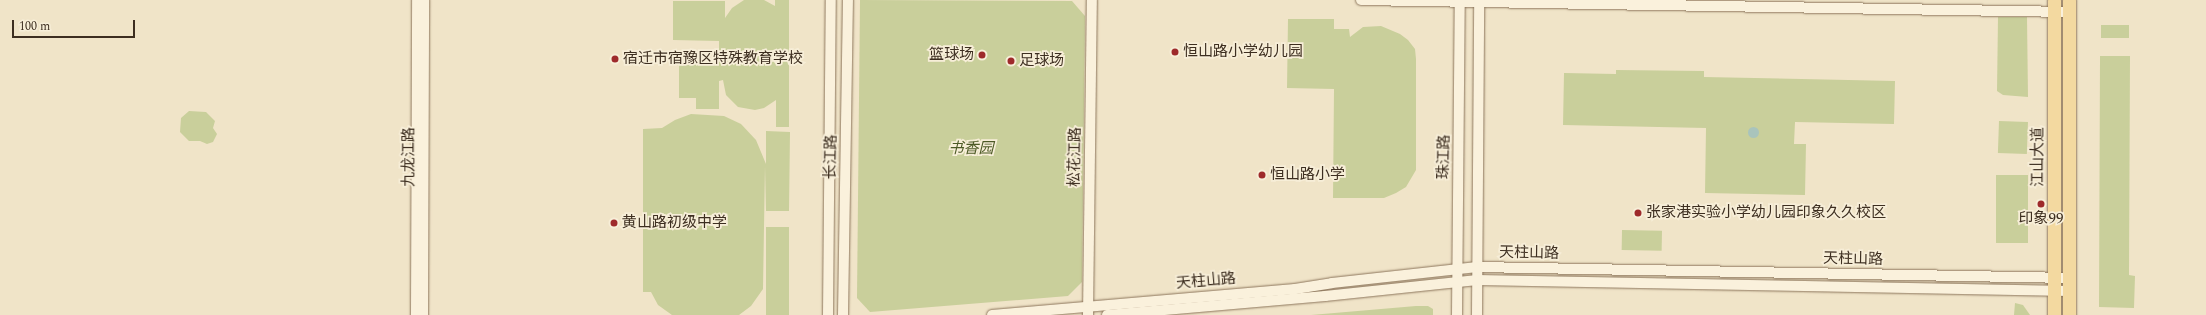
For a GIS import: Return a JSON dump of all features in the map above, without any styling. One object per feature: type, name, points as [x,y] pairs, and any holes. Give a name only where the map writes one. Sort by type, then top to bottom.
[{"type":"main road","name":"江山大道","points":[[2054,6],[2054,315]]},
{"type":"main road","name":"江山大道","points":[[2069,6],[2069,315]]},
{"type":"street","name":"九龙江路","points":[[416,315],[417,0]]},
{"type":"street","name":"九龙江路","points":[[423,315],[424,0]]},
{"type":"street","name":"长江路","points":[[828,315],[831,0]]},
{"type":"street","name":"长江路","points":[[843,315],[848,0]]},
{"type":"street","name":"松花江路","points":[[1091,311],[1092,0]]},
{"type":"street","name":"松花江路","points":[[1091,311],[1097,0]]},
{"type":"street","points":[[1361,0],[2069,6]]},
{"type":"street","points":[[1704,0],[1817,3]]},
{"type":"street","name":"珠江路","points":[[1457,315],[1460,1]]},
{"type":"street","points":[[1477,315],[1479,1]]},
{"type":"street","points":[[1459,102],[1478,102]]},
{"type":"street","name":"天柱山路","points":[[992,315],[1091,311],[1295,289],[1477,267],[2054,284]]},
{"type":"street","name":"天柱山路","points":[[1107,315],[1458,284],[1477,280],[2069,284]]},
{"type":"green space","points":[[744,0],[764,0],[775,6],[775,0],[789,0],[789,127],[776,127],[776,100],[764,108],[755,110],[738,107],[726,95],[723,80],[719,81],[719,109],[696,109],[696,98],[679,98],[679,64],[719,65],[719,41],[673,40],[673,1],[725,1],[725,18],[732,8]]},
{"type":"green space","name":"书香园","points":[[860,0],[1072,1],[1085,16],[1082,282],[1068,296],[870,312],[857,298]]},
{"type":"green space","points":[[1998,17],[2027,17],[2028,97],[2003,95],[1997,91]]},
{"type":"green space","points":[[1288,19],[1334,19],[1334,29],[1349,29],[1350,37],[1363,27],[1381,26],[1400,34],[1408,40],[1415,49],[1416,170],[1406,187],[1384,198],[1333,198],[1334,89],[1287,88]]},
{"type":"green space","points":[[2101,25],[2129,25],[2129,38],[2101,38]]},
{"type":"green space","points":[[2100,56],[2130,56],[2129,275],[2135,276],[2134,308],[2099,307]]},
{"type":"green space","points":[[1616,70],[1704,71],[1704,77],[1895,81],[1894,124],[1795,122],[1794,144],[1806,144],[1805,195],[1705,193],[1706,128],[1563,125],[1564,73],[1616,74]]},
{"type":"green space","points":[[189,111],[206,112],[215,121],[213,128],[217,134],[213,142],[207,144],[200,141],[189,141],[180,132],[181,118]]},
{"type":"green space","points":[[691,114],[724,116],[741,124],[756,140],[766,164],[766,131],[790,132],[789,211],[766,211],[765,166],[763,289],[751,306],[739,315],[672,315],[658,305],[651,292],[643,292],[643,129],[662,128],[675,120]]},
{"type":"green space","points":[[1999,121],[2028,122],[2027,154],[1998,153]]},
{"type":"green space","points":[[1996,175],[2028,175],[2028,243],[1996,243]]},
{"type":"green space","points":[[766,227],[789,227],[789,315],[766,315]]},
{"type":"green space","points":[[1622,230],[1662,231],[1662,251],[1622,250]]},
{"type":"green space","points":[[2015,303],[2023,305],[2030,315],[2014,315]]},
{"type":"green space","points":[[1428,306],[1433,309],[1433,315],[1311,315]]},
{"type":"water","points":[[1751,127],[1755,127],[1757,128],[1757,136],[1751,137],[1748,134],[1748,130]]},
{"type":"place","name":"恒山路小学幼儿园","points":[[1175,52]]},
{"type":"place","name":"篮球场","points":[[982,55]]},
{"type":"place","name":"宿迁市宿豫区特殊教育学校","points":[[615,59]]},
{"type":"place","name":"足球场","points":[[1011,61]]},
{"type":"place","name":"恒山路小学","points":[[1262,175]]},
{"type":"place","name":"印象99","points":[[2041,204]]},
{"type":"place","name":"张家港实验小学幼儿园印象久久校区","points":[[1638,213]]},
{"type":"place","name":"黄山路初级中学","points":[[614,223]]}]
